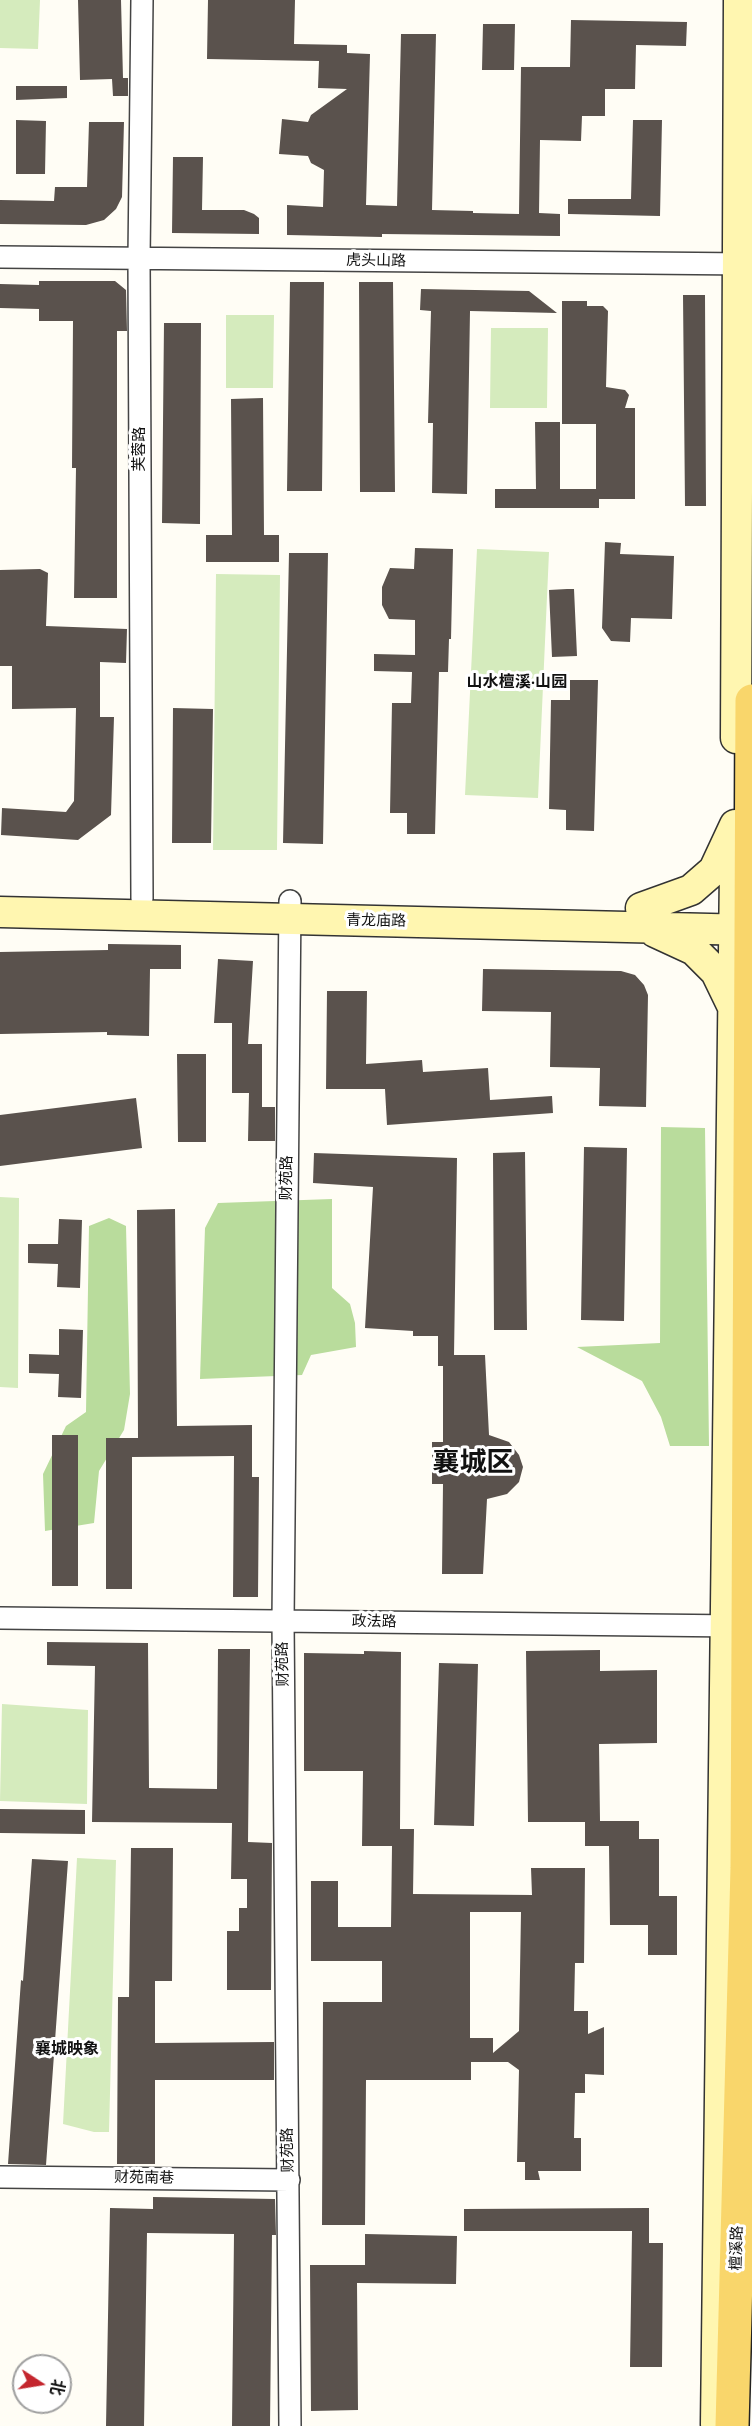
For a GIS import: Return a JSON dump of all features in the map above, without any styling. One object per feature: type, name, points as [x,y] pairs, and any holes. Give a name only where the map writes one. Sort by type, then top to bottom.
[{"type":"main road","name":"檀溪路","points":[[732,2426],[750,1784],[737,1626],[746,919],[752,701]]},
{"type":"street","name":"芙蓉路","points":[[142,0],[139,259],[142,899]]},
{"type":"street","points":[[716,2426],[737,1626],[733,1009],[746,919],[735,825],[745,264],[739,0]]},
{"type":"street","name":"虎头山路","points":[[0,257],[745,264]]},
{"type":"street","points":[[733,1009],[716,972],[694,950],[643,917],[691,890],[714,870],[735,825]]},
{"type":"street","name":"青龙庙路","points":[[0,895],[142,899],[290,910]]},
{"type":"street","name":"青龙庙路","points":[[0,912],[290,910],[746,919]]},
{"type":"street","name":"财苑路","points":[[290,910],[283,1621],[290,2426]]},
{"type":"street","name":"政法路","points":[[0,1618],[737,1626]]},
{"type":"street","name":"财苑南巷","points":[[0,2177],[289,2180]]},
{"type":"green space","points":[[0,0],[40,0],[38,49],[0,48]]},
{"type":"green space","points":[[226,315],[274,315],[273,388],[226,388]]},
{"type":"green space","points":[[491,328],[548,328],[547,408],[490,408]]},
{"type":"green space","points":[[477,549],[549,552],[538,798],[465,795]]},
{"type":"green space","points":[[216,574],[280,575],[277,850],[213,850]]},
{"type":"green space","points":[[661,1127],[705,1128],[709,1446],[670,1446],[661,1417],[642,1381],[577,1347],[660,1343]]},
{"type":"green space","points":[[0,1197],[19,1198],[18,1388],[0,1387]]},
{"type":"green space","points":[[332,1199],[332,1288],[350,1304],[355,1323],[356,1347],[311,1355],[302,1375],[200,1379],[205,1228],[218,1203]]},
{"type":"green space","points":[[109,1218],[126,1226],[130,1394],[124,1430],[99,1471],[94,1523],[45,1531],[43,1474],[66,1426],[86,1412],[89,1226]]},
{"type":"green space","points":[[2,1704],[88,1710],[87,1804],[0,1801]]},
{"type":"green space","points":[[77,1858],[116,1860],[109,2132],[94,2132],[63,2124]]},
{"type":"building","points":[[78,0],[121,0],[123,78],[128,78],[128,96],[113,96],[112,79],[80,80]]},
{"type":"building","points":[[208,0],[295,0],[294,44],[347,45],[347,53],[370,54],[366,205],[397,206],[401,34],[436,34],[432,210],[473,211],[473,213],[519,214],[521,67],[570,67],[571,20],[687,22],[686,46],[636,45],[635,89],[605,89],[605,116],[582,116],[581,141],[540,140],[539,213],[560,214],[560,236],[287,235],[287,205],[323,207],[324,170],[311,163],[308,156],[279,154],[282,119],[308,122],[311,115],[347,89],[318,88],[319,61],[207,59]]},
{"type":"building","points":[[483,24],[515,24],[514,70],[482,70]]},
{"type":"building","points":[[16,86],[67,86],[67,98],[16,100]]},
{"type":"building","points":[[16,120],[46,121],[45,174],[16,174]]},
{"type":"building","points":[[633,120],[662,120],[660,216],[568,214],[568,199],[631,199]]},
{"type":"building","points":[[89,122],[124,122],[122,197],[116,209],[104,220],[86,225],[0,224],[0,200],[54,201],[55,187],[87,187]]},
{"type":"building","points":[[173,157],[203,157],[202,210],[244,210],[254,214],[259,218],[259,234],[172,233]]},
{"type":"building","points":[[39,281],[115,281],[126,290],[127,331],[117,331],[117,598],[74,598],[76,468],[72,468],[73,321],[39,321],[39,309],[0,308],[0,284],[39,285]]},
{"type":"building","points":[[290,282],[324,282],[322,491],[287,491]]},
{"type":"building","points":[[359,282],[393,282],[395,492],[360,492]]},
{"type":"building","points":[[421,289],[529,291],[557,313],[470,311],[467,494],[432,493],[433,423],[428,423],[431,311],[420,310]]},
{"type":"building","points":[[683,295],[705,295],[706,506],[685,506]]},
{"type":"building","points":[[562,301],[587,301],[587,306],[603,306],[608,311],[606,387],[625,390],[629,395],[625,408],[635,408],[635,499],[599,499],[599,508],[495,508],[495,489],[536,489],[535,422],[560,422],[560,489],[596,489],[596,424],[562,424]]},
{"type":"building","points":[[164,323],[201,323],[200,524],[162,523]]},
{"type":"building","points":[[263,398],[264,535],[279,535],[279,562],[206,562],[206,535],[232,535],[231,399]]},
{"type":"building","points":[[605,542],[621,543],[620,554],[674,556],[672,619],[631,618],[630,642],[611,641],[602,628]]},
{"type":"building","points":[[415,548],[453,549],[448,672],[439,672],[435,834],[407,834],[407,813],[390,813],[392,703],[411,703],[412,672],[374,671],[374,654],[415,655],[415,620],[389,619],[382,605],[382,587],[390,568],[414,569]]},
{"type":"building","points":[[289,553],[328,553],[323,844],[283,843]]},
{"type":"building","points":[[40,569],[48,573],[46,626],[127,629],[126,663],[100,662],[100,717],[114,717],[111,815],[78,840],[1,835],[2,808],[66,812],[74,801],[76,708],[12,709],[12,666],[0,666],[0,570]]},
{"type":"building","points":[[574,589],[577,656],[552,657],[549,590]]},
{"type":"building","points":[[570,680],[598,680],[594,831],[566,830],[566,810],[549,809],[551,700],[570,700]]},
{"type":"building","points":[[173,708],[213,709],[211,843],[172,843]]},
{"type":"building","points":[[108,944],[181,945],[181,969],[150,969],[149,1036],[107,1035],[107,1032],[0,1034],[0,952],[108,950]]},
{"type":"building","points":[[218,959],[253,961],[248,1044],[262,1044],[262,1107],[275,1107],[275,1141],[248,1141],[249,1093],[232,1093],[232,1023],[214,1023]]},
{"type":"building","points":[[483,969],[621,971],[635,975],[644,985],[648,995],[646,1107],[599,1106],[600,1068],[550,1067],[551,1012],[482,1011]]},
{"type":"building","points":[[327,991],[367,991],[366,1064],[422,1060],[423,1072],[488,1068],[490,1100],[552,1096],[553,1113],[387,1125],[385,1089],[326,1089]]},
{"type":"building","points":[[177,1054],[206,1054],[206,1142],[178,1142]]},
{"type":"building","points":[[136,1098],[142,1148],[0,1166],[0,1115]]},
{"type":"building","points":[[584,1147],[627,1148],[624,1321],[581,1320]]},
{"type":"building","points":[[525,1152],[527,1330],[494,1330],[493,1153]]},
{"type":"building","points":[[314,1153],[457,1158],[454,1355],[485,1355],[489,1435],[509,1442],[519,1455],[523,1467],[519,1482],[507,1494],[487,1499],[483,1574],[442,1574],[443,1484],[432,1484],[432,1442],[443,1442],[443,1366],[438,1366],[438,1336],[413,1336],[413,1331],[365,1328],[373,1187],[313,1183]]},
{"type":"building","points":[[175,1209],[177,1426],[252,1425],[252,1477],[259,1477],[258,1597],[233,1597],[234,1456],[132,1457],[132,1589],[106,1589],[106,1438],[138,1438],[137,1210]]},
{"type":"building","points":[[59,1219],[82,1220],[80,1288],[57,1287],[58,1264],[28,1263],[28,1244],[58,1244]]},
{"type":"building","points":[[59,1329],[83,1330],[81,1398],[58,1397],[59,1374],[29,1373],[29,1354],[59,1355]]},
{"type":"building","points":[[52,1435],[78,1435],[78,1586],[52,1586]]},
{"type":"building","points":[[47,1642],[148,1643],[149,1788],[217,1789],[218,1649],[250,1649],[248,1842],[272,1843],[271,1990],[227,1990],[227,1931],[239,1931],[239,1908],[247,1908],[247,1879],[231,1879],[232,1823],[92,1822],[95,1666],[47,1665]]},
{"type":"building","points":[[600,1650],[600,1671],[657,1670],[657,1743],[599,1744],[600,1821],[639,1821],[639,1839],[659,1839],[659,1896],[677,1896],[677,1955],[648,1955],[648,1925],[610,1925],[609,1846],[585,1846],[585,1822],[528,1822],[526,1651]]},
{"type":"building","points":[[364,1651],[401,1652],[400,1829],[414,1829],[413,1894],[532,1895],[531,1868],[585,1868],[584,1963],[575,1963],[574,2011],[588,2011],[588,2034],[604,2027],[604,2075],[585,2074],[585,2093],[575,2093],[574,2138],[581,2138],[581,2171],[538,2171],[540,2180],[525,2180],[525,2162],[517,2162],[519,2070],[508,2062],[471,2062],[471,2080],[366,2080],[365,2225],[322,2225],[323,2002],[382,2002],[382,1961],[311,1961],[311,1881],[338,1881],[338,1927],[391,1927],[392,1846],[362,1846],[363,1771],[304,1771],[304,1653],[364,1654]],"holes":[[[470,1912],[521,1912],[519,2031],[493,2053],[493,2038],[470,2038]]]},
{"type":"building","points":[[439,1663],[478,1664],[474,1826],[434,1825]]},
{"type":"building","points":[[0,1809],[85,1810],[85,1834],[0,1833]]},
{"type":"building","points":[[131,1848],[173,1848],[172,1981],[155,1981],[155,2043],[274,2042],[274,2080],[155,2080],[155,2164],[117,2164],[118,1997],[129,1997]]},
{"type":"building","points":[[32,1859],[68,1861],[46,2165],[8,2164]]},
{"type":"building","points":[[153,2197],[275,2199],[276,2235],[272,2235],[270,2426],[232,2426],[234,2234],[147,2233],[144,2426],[106,2426],[110,2208],[153,2209]]},
{"type":"building","points":[[649,2208],[649,2243],[663,2243],[662,2367],[630,2367],[632,2231],[464,2231],[464,2209]]},
{"type":"building","points":[[365,2234],[457,2236],[456,2284],[357,2283],[358,2410],[311,2411],[310,2265],[365,2265]]},
{"type":"district","name":"山水檀溪·山园","points":[[517,682]]},
{"type":"district","name":"襄城区","points":[[473,1463]]},
{"type":"district","name":"襄城映象","points":[[67,2049]]}]
